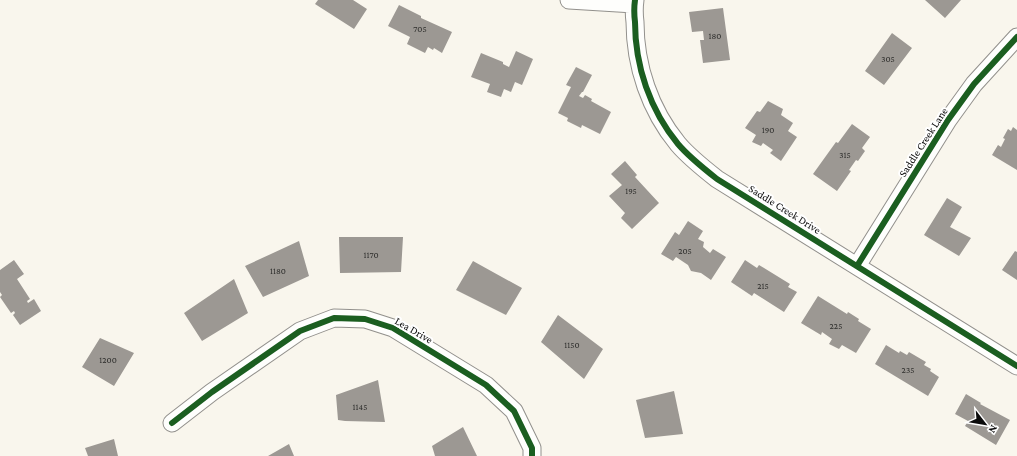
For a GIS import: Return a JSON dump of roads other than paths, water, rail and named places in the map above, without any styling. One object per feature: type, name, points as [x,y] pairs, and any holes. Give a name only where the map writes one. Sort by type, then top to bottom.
[{"type":"street","points":[[569,0],[635,2]]},
{"type":"street","name":"Saddle Creek Drive","points":[[635,2],[635,42],[642,77],[657,114],[678,143],[696,162],[717,179],[1017,366]]},
{"type":"street","name":"Saddle Creek Lane","points":[[857,266],[948,120],[974,84],[1017,37]]},
{"type":"street","name":"Lea Drive","points":[[172,423],[212,392],[300,331],[334,318],[365,319],[393,328],[486,384],[514,411],[532,448],[532,456]]}]
